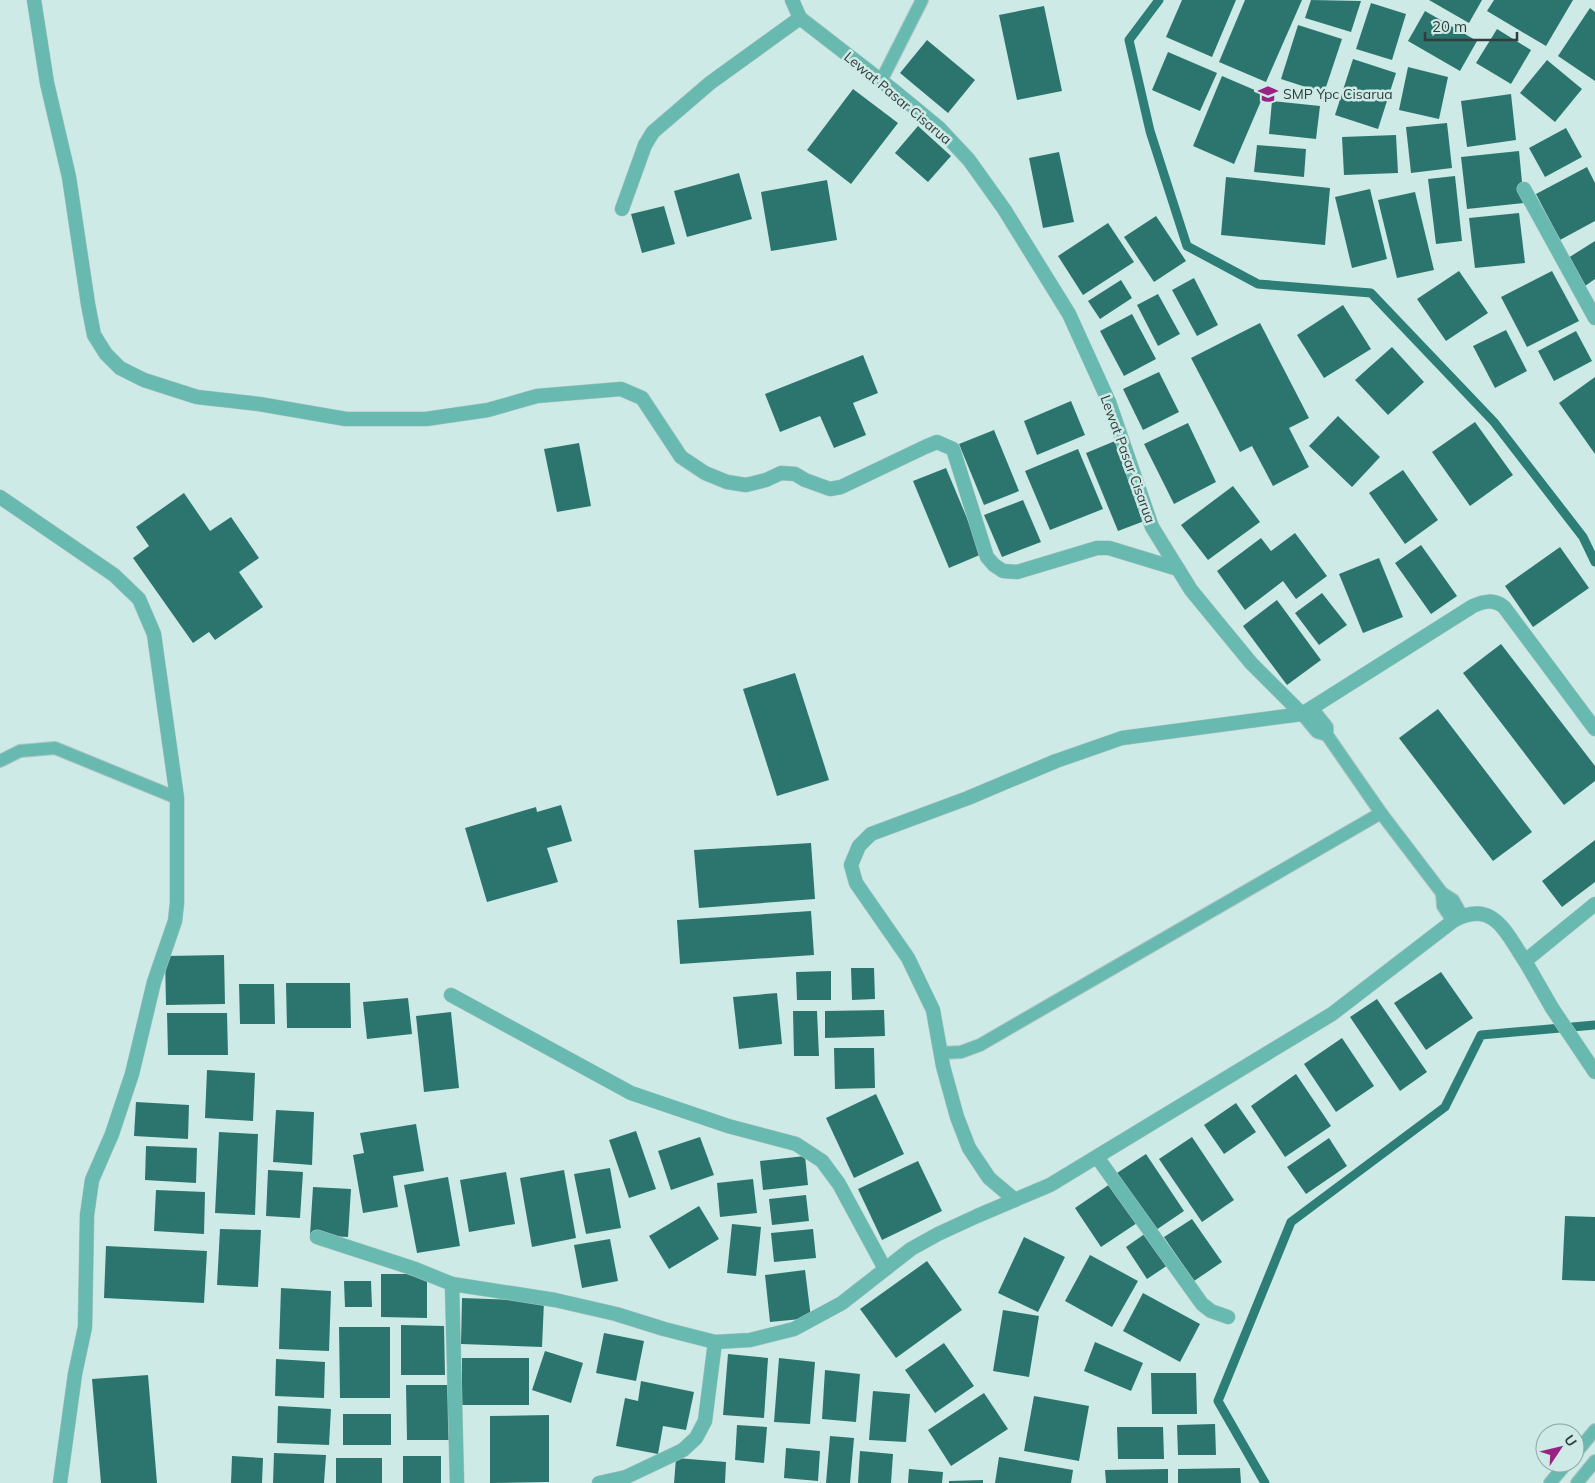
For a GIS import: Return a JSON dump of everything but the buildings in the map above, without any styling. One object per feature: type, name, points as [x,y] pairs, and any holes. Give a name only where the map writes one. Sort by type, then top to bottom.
[{"type":"street","points":[[34,0],[47,83],[69,177],[94,335],[106,354],[120,368],[144,380],[197,398],[259,404],[346,419],[426,419],[488,410],[537,396],[621,389],[642,398],[661,424],[681,457],[705,473],[727,482],[746,485],[766,480],[781,473],[795,474],[805,480],[830,489],[841,487],[937,442],[952,449],[987,557],[1003,571],[1017,572],[1097,548],[1109,548],[1178,569]]},
{"type":"street","name":"Lewat Pasar Cisarua","points":[[792,0],[800,18],[939,128],[969,160],[1004,210],[1069,314],[1109,402],[1132,474],[1152,527],[1191,590],[1251,663],[1307,711]]},
{"type":"street","points":[[622,208],[645,145],[653,132],[710,83],[800,18]]},
{"type":"street","points":[[1524,189],[1595,318]]},
{"type":"street","points":[[0,497],[114,574],[139,599],[154,634],[177,798],[175,921],[154,982],[129,1083],[112,1134],[92,1180],[88,1215],[85,1327],[75,1374],[60,1483]]},
{"type":"street","points":[[1015,1200],[990,1178],[969,1148],[957,1118],[941,1053],[933,1010],[908,958],[856,883],[851,865],[859,846],[871,834],[968,798],[1056,761],[1122,738],[1307,711],[1473,606],[1485,601],[1497,602],[1504,607],[1595,729]]},
{"type":"street","points":[[1525,961],[1595,904]]},
{"type":"street","points":[[317,1237],[415,1269],[452,1284],[555,1300],[616,1314],[715,1342],[750,1340],[794,1329],[842,1303],[911,1249],[938,1234],[1050,1185],[1332,1014],[1458,918],[1486,914],[1501,924],[1552,1008],[1578,1044],[1595,1072]]},
{"type":"street","points":[[451,995],[631,1093],[728,1126],[796,1144],[822,1161],[839,1184],[885,1269]]},
{"type":"street","points":[[1097,1157],[1202,1304],[1212,1311],[1228,1317]]},
{"type":"street","points":[[452,1284],[458,1483]]},
{"type":"street","points":[[599,1483],[626,1476],[675,1454],[683,1450],[696,1438],[705,1422],[715,1342]]},
{"type":"lane","points":[[882,81],[922,0]]},
{"type":"lane","points":[[1307,711],[1317,732],[1327,735],[1381,813],[1442,893],[1453,900],[1458,918]]},
{"type":"lane","points":[[0,761],[20,751],[55,748],[177,798]]},
{"type":"lane","points":[[941,1053],[961,1052],[980,1045],[1381,813]]},
{"type":"lane","points":[[1585,1442],[1595,1430]]},
{"type":"lane","points":[[1577,1483],[1595,1461]]},
{"type":"lane","points":[[1550,1483],[1558,1473]]},
{"type":"waterway","points":[[1159,0],[1129,40],[1150,131],[1187,246],[1258,284],[1371,293],[1494,422],[1583,537],[1595,562]]},
{"type":"waterway","points":[[1265,1483],[1218,1401],[1291,1222],[1445,1107],[1481,1035],[1595,1025]]},
{"type":"place","name":"SMP Ypc Cisarua","points":[[1268,94]]}]
